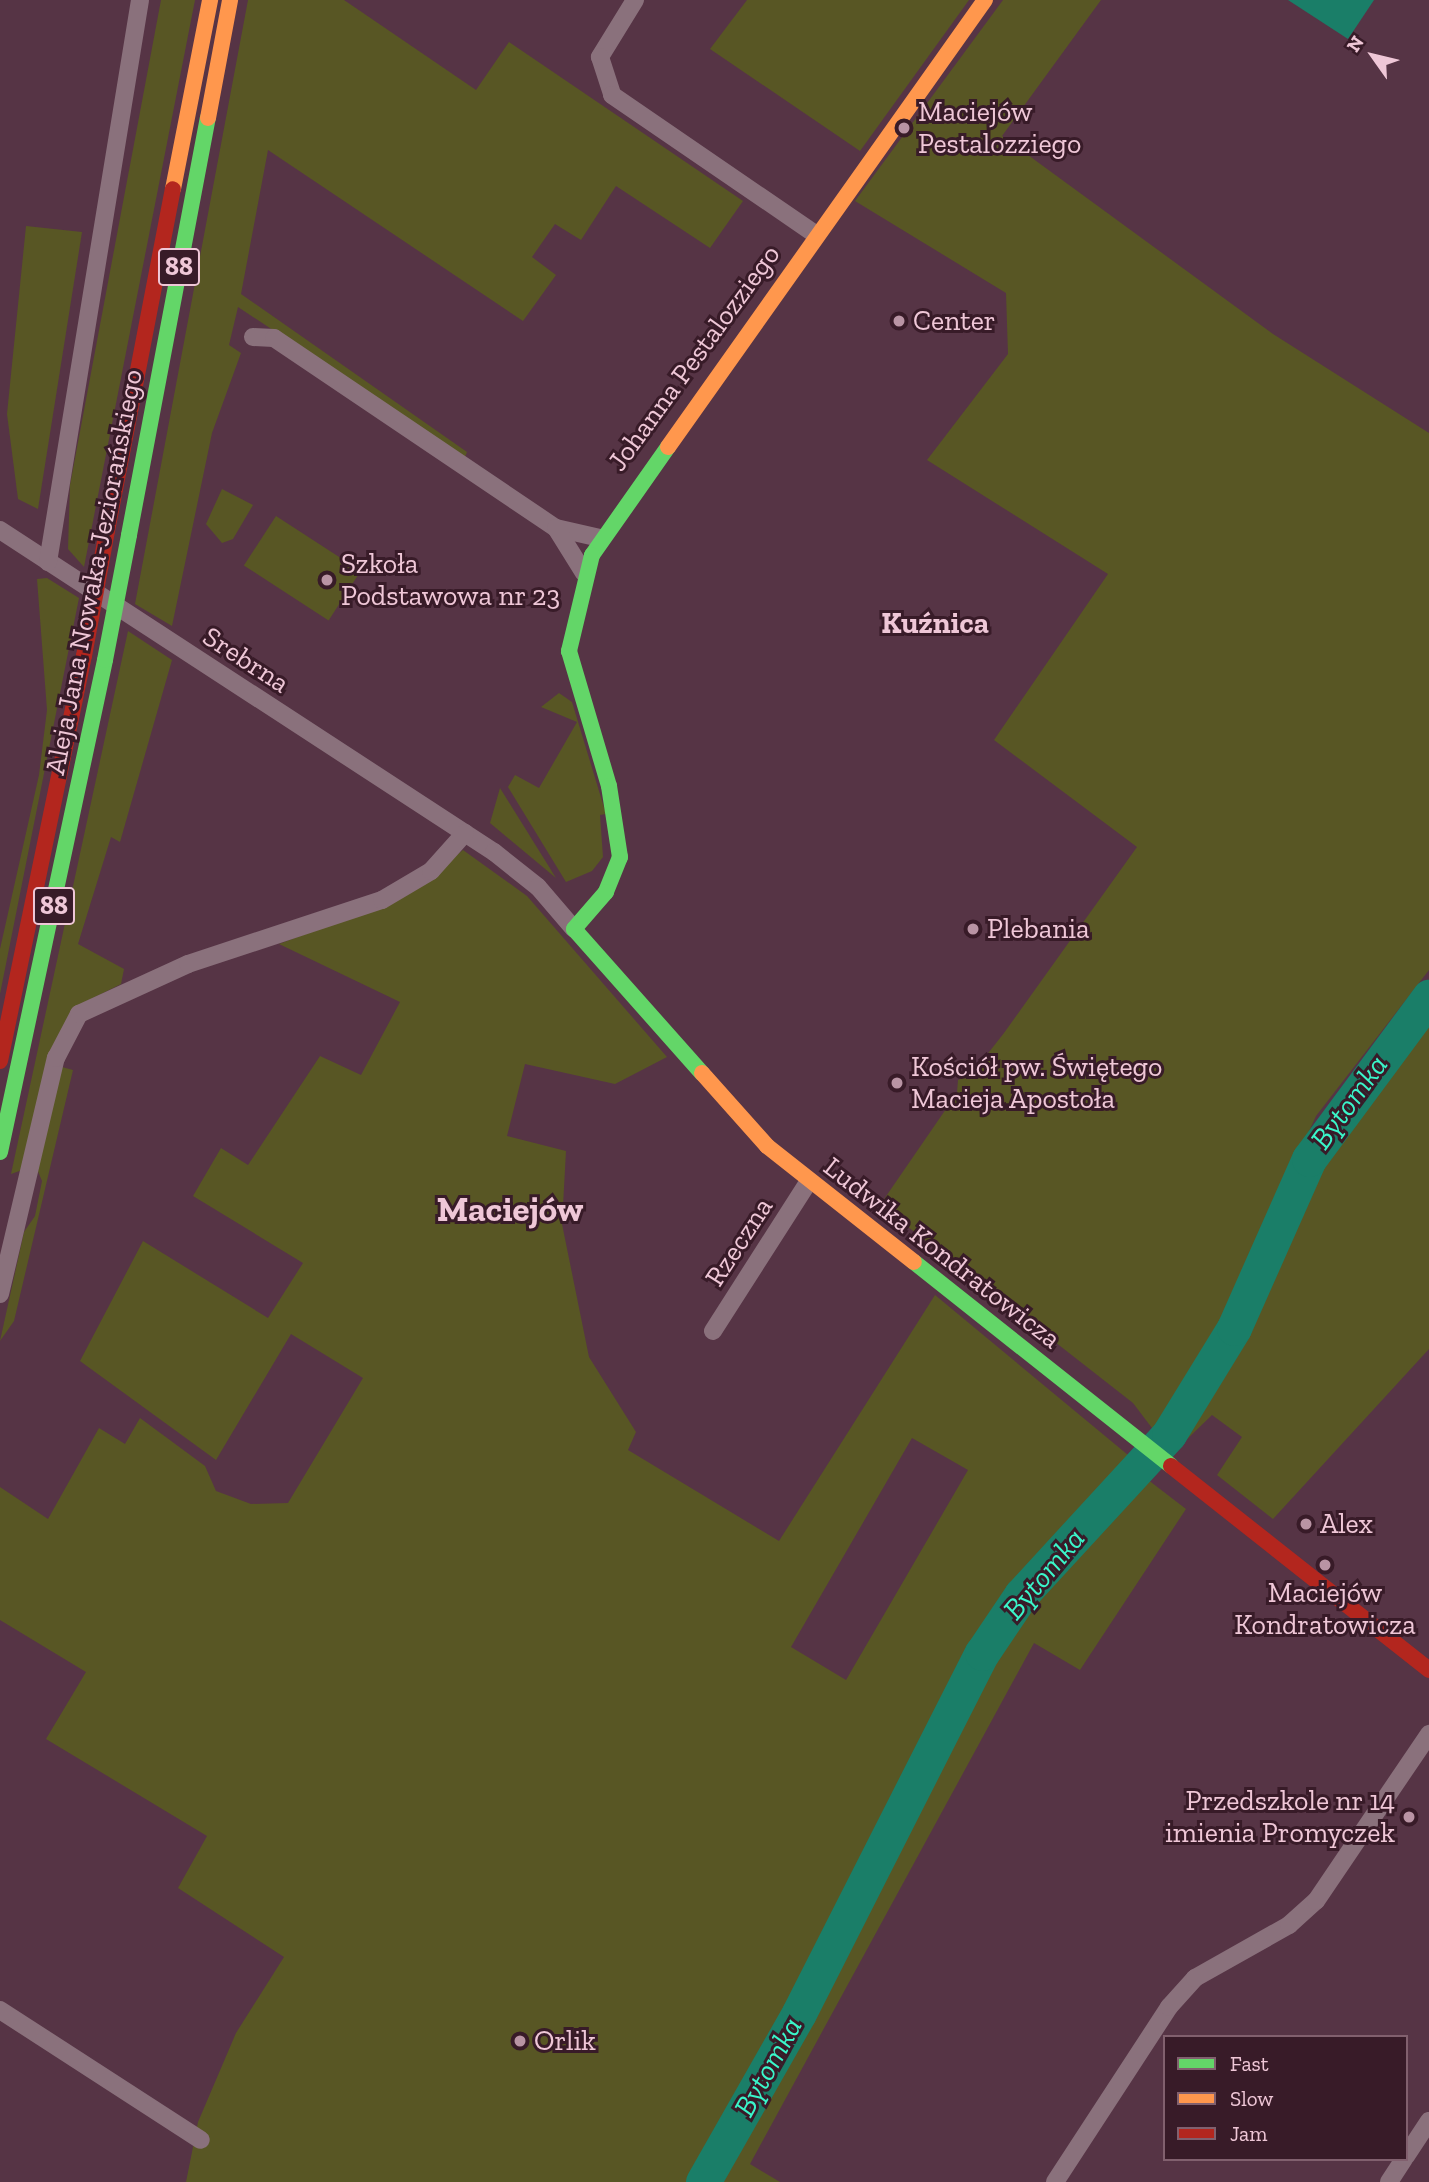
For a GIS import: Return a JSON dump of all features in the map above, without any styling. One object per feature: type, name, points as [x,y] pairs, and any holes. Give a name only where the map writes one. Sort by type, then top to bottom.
[{"type":"main road","name":"Aleja Jana Nowaka-Jeziorańskiego","points":[[0,1061],[85,656],[210,0]]},
{"type":"main road","name":"Aleja Jana Nowaka-Jeziorańskiego","points":[[0,1152],[106,660],[230,0]]},
{"type":"main road","name":"Johanna Pestalozziego","points":[[575,929],[616,871],[614,807],[569,652],[584,572],[600,538],[985,0]]},
{"type":"main road","name":"Ludwika Kondratowicza","points":[[575,929],[722,1099],[809,1181],[1429,1670]]},
{"type":"street","points":[[48,562],[140,0]]},
{"type":"street","points":[[635,0],[600,57],[612,95],[816,234]]},
{"type":"street","points":[[253,337],[274,338],[556,528],[600,538]]},
{"type":"street","points":[[556,528],[584,572]]},
{"type":"street","name":"Srebrna","points":[[0,530],[465,833]]},
{"type":"street","points":[[0,1294],[56,1058],[86,1007],[188,964],[382,900],[430,871],[465,833]]},
{"type":"street","name":"Ludwika Kondratowicza","points":[[465,833],[531,881],[575,929]]},
{"type":"street","name":"Rzeczna","points":[[713,1331],[809,1181]]},
{"type":"street","points":[[1055,2182],[1169,2007],[1195,1978],[1289,1925],[1316,1901],[1429,1734]]},
{"type":"street","points":[[0,2010],[201,2140]]},
{"type":"street","points":[[1408,2154],[1429,2122]]},
{"type":"street","points":[[1389,2182],[1403,2161]]},
{"type":"shaded area","points":[[161,0],[195,0],[84,567],[68,549],[70,485]]},
{"type":"shaded area","points":[[248,0],[344,0],[476,90],[509,42],[743,201],[710,248],[616,186],[581,240],[555,224],[532,257],[556,275],[523,321],[268,150],[241,294],[467,452],[465,457],[238,307],[229,345],[241,353],[212,433],[172,626],[135,604]]},
{"type":"shaded area","points":[[747,0],[969,0],[860,151],[710,49]]},
{"type":"shaded area","points":[[1003,0],[1101,0],[1002,136],[1273,334],[1429,433],[1429,970],[1316,1116],[1203,1362],[1155,1432],[1133,1403],[880,1205],[957,1093],[958,1080],[971,1075],[1004,1033],[1137,847],[994,740],[1108,574],[927,460],[1008,354],[1006,293],[855,201]]},
{"type":"shaded area","points":[[1288,0],[1374,0],[1348,39]]},
{"type":"shaded area","points":[[26,226],[82,232],[38,509],[18,499],[7,414]]},
{"type":"shaded area","points":[[222,489],[253,505],[233,539],[222,543],[206,524]]},
{"type":"shaded area","points":[[276,516],[361,571],[329,620],[244,565]]},
{"type":"shaded area","points":[[47,578],[79,598],[0,994],[0,949],[39,775],[47,710],[37,579]]},
{"type":"shaded area","points":[[128,631],[172,660],[120,842],[111,837],[78,944],[124,969],[121,984],[83,1003],[25,1169],[11,1174]]},
{"type":"shaded area","points":[[559,693],[572,702],[606,814],[600,815],[603,857],[592,871],[566,882],[508,787],[515,775],[539,788],[577,722],[541,707]]},
{"type":"shaded area","points":[[500,788],[556,878],[490,823]]},
{"type":"shaded area","points":[[463,850],[527,896],[667,1057],[615,1084],[525,1064],[507,1136],[566,1151],[562,1224],[589,1357],[636,1432],[628,1450],[779,1541],[935,1295],[1128,1455],[983,1628],[826,1939],[691,2182],[186,2182],[198,2122],[236,2033],[284,1957],[178,1888],[207,1836],[46,1739],[86,1672],[0,1620],[0,1487],[48,1519],[99,1428],[125,1444],[140,1418],[205,1466],[216,1491],[251,1504],[288,1503],[363,1378],[291,1334],[216,1460],[80,1361],[143,1241],[268,1318],[303,1263],[193,1196],[221,1148],[248,1165],[320,1056],[361,1075],[400,1002],[279,944],[406,896]],"holes":[[[912,1438],[968,1470],[846,1680],[791,1647]]]},
{"type":"shaded area","points":[[1429,1015],[1429,1349],[1273,1519],[1217,1475],[1242,1437],[1212,1415],[1179,1447],[1174,1444],[1245,1329],[1317,1168]]},
{"type":"shaded area","points":[[62,1067],[73,1070],[14,1321],[0,1341],[24,1232],[35,1216],[42,1181],[37,1169]]},
{"type":"shaded area","points":[[1143,1476],[1186,1509],[1080,1670],[1034,1643],[750,2164],[780,2182],[714,2182],[844,1949],[983,1674],[1034,1596]]},
{"type":"waterway","name":"Bytomka","points":[[703,2182],[799,2013],[982,1653],[1021,1595],[1169,1434],[1234,1328],[1309,1159],[1429,997]]},
{"type":"traffic: fast","points":[[129,535],[208,118]]},
{"type":"traffic: fast","points":[[668,447],[592,555],[569,651],[609,786],[620,857],[606,892],[574,929],[702,1073]]},
{"type":"traffic: fast","points":[[105,660],[129,535]]},
{"type":"traffic: fast","points":[[0,1152],[105,660]]},
{"type":"traffic: fast","points":[[914,1262],[1171,1466]]},
{"type":"traffic: slow","points":[[173,189],[210,0]]},
{"type":"traffic: slow","points":[[208,118],[230,0]]},
{"type":"traffic: slow","points":[[668,447],[985,0]]},
{"type":"traffic: slow","points":[[702,1073],[767,1146],[914,1262]]},
{"type":"traffic: jam","points":[[107,531],[173,189]]},
{"type":"traffic: jam","points":[[84,656],[107,531]]},
{"type":"traffic: jam","points":[[0,1061],[84,656]]},
{"type":"traffic: jam","points":[[1171,1466],[1429,1670]]},
{"type":"place","name":"Maciejów Pestalozziego","points":[[904,128]]},
{"type":"place","name":"Center","points":[[899,321]]},
{"type":"place","name":"Szkoła Podstawowa nr 23","points":[[327,580]]},
{"type":"place","name":"Plebania","points":[[973,929]]},
{"type":"place","name":"Kościół pw. Świętego Macieja Apostoła","points":[[897,1083]]},
{"type":"place","name":"Alex","points":[[1306,1524]]},
{"type":"place","name":"Maciejów Kondratowicza","points":[[1325,1565]]},
{"type":"place","name":"Przedszkole nr 14 imienia Promyczek","points":[[1409,1817]]},
{"type":"place","name":"Orlik","points":[[520,2041]]},
{"type":"district","name":"Kuźnica","points":[[935,623]]},
{"type":"district","name":"Maciejów","points":[[510,1209]]}]
